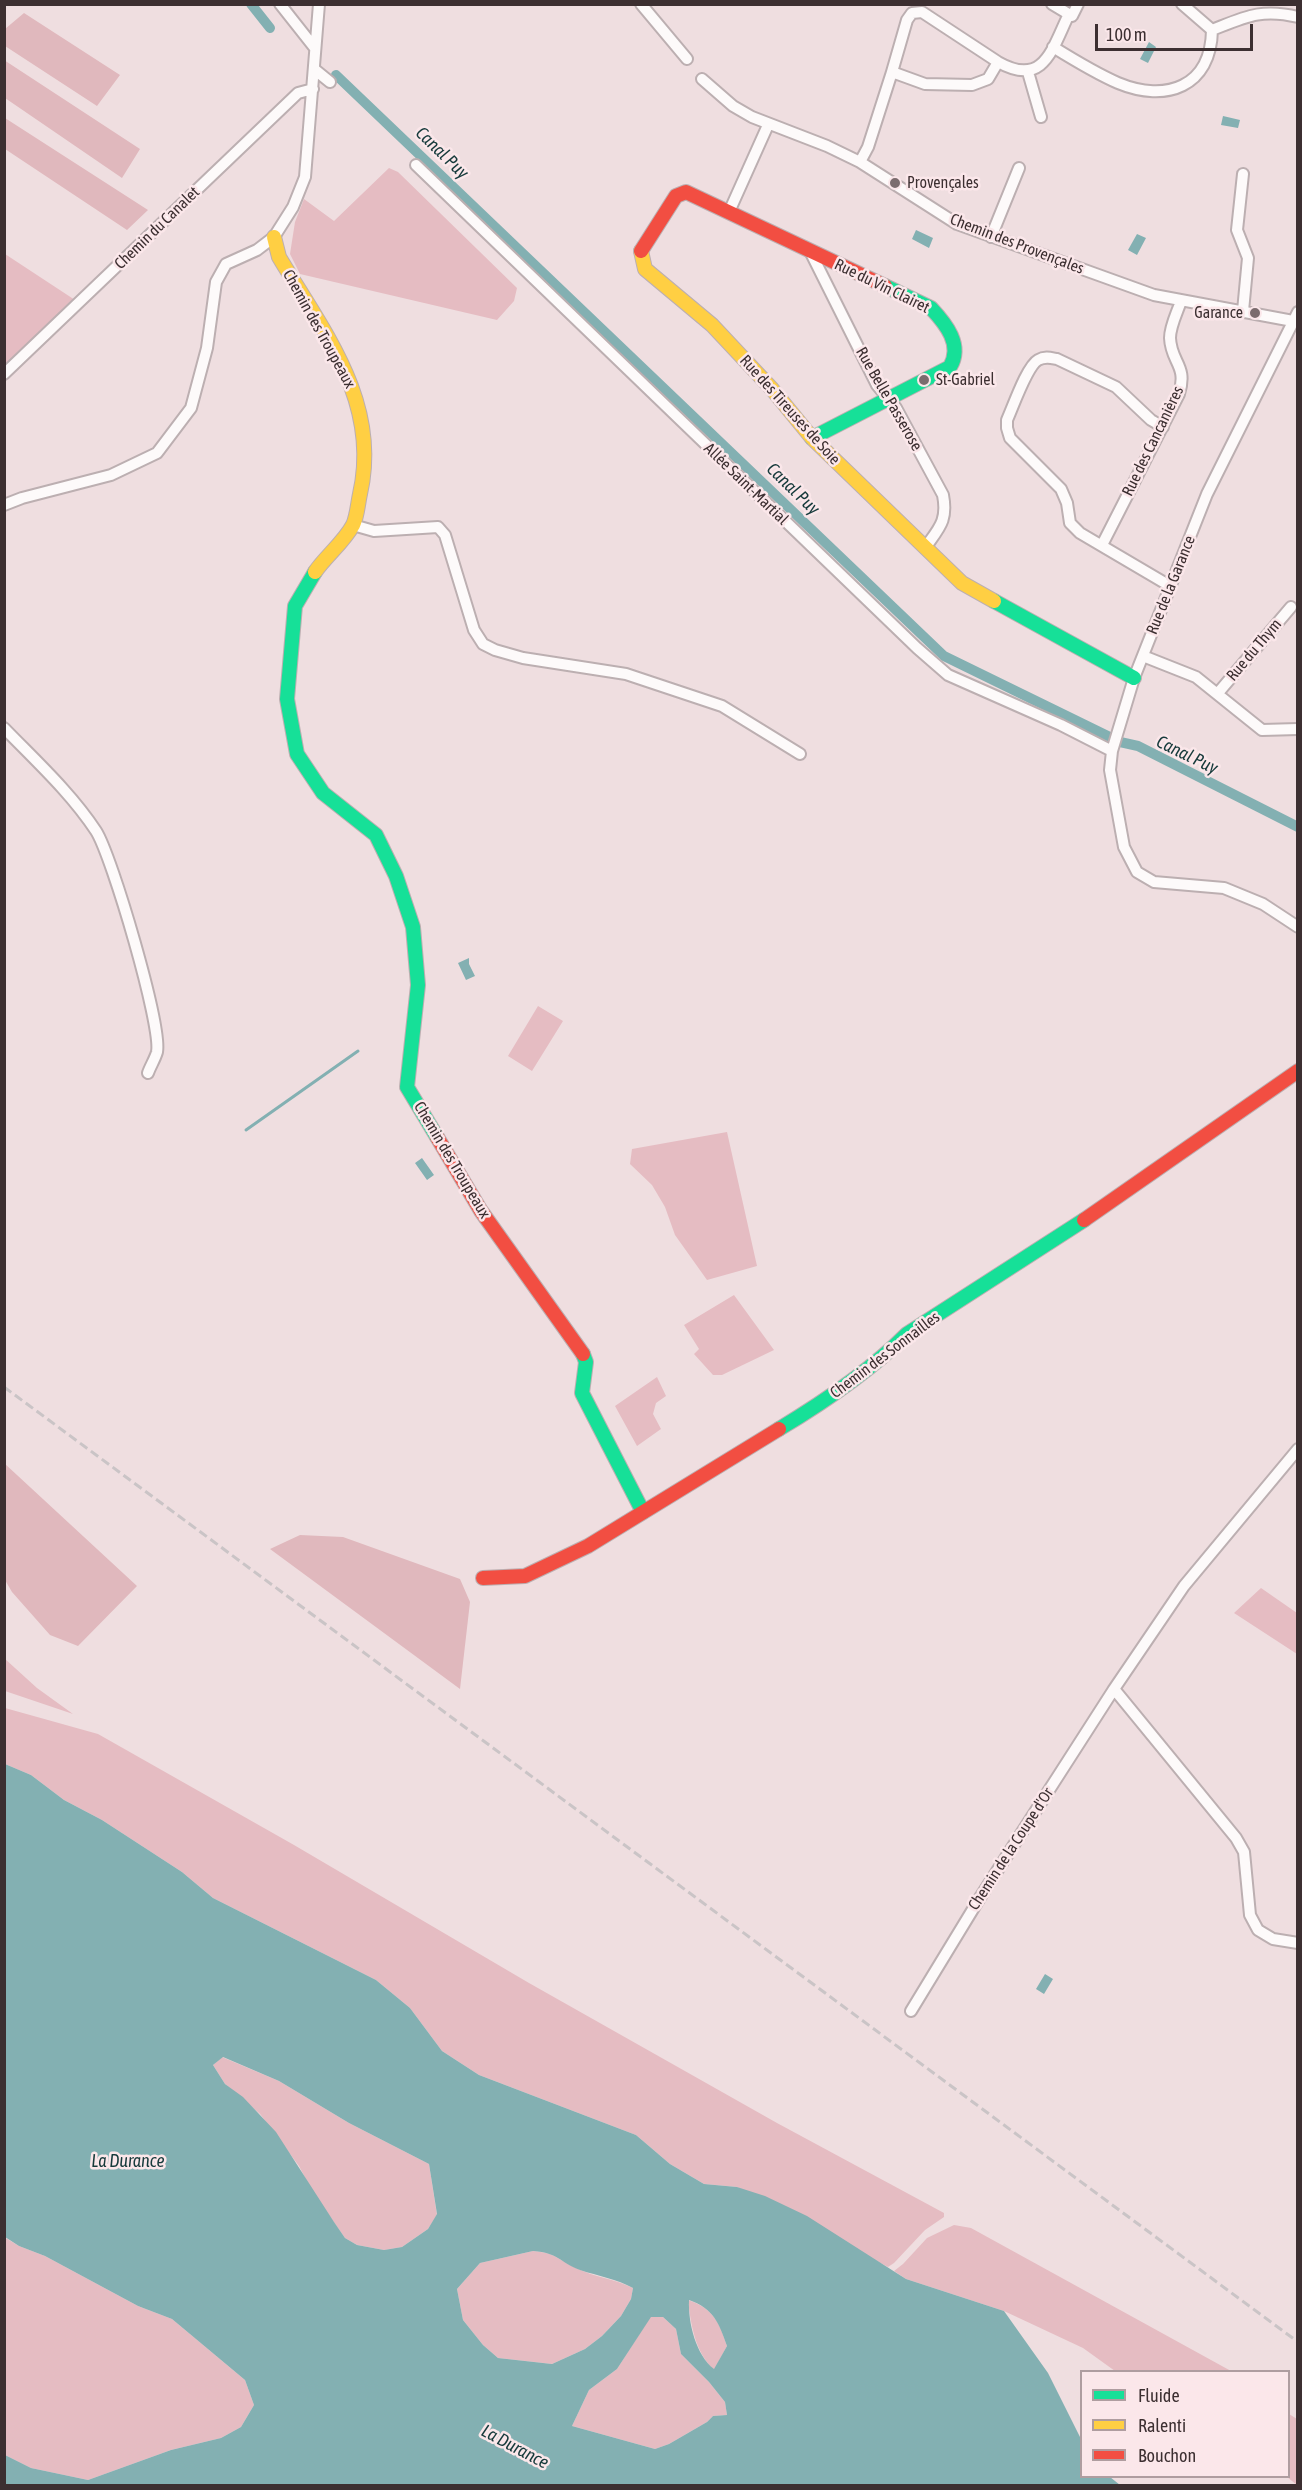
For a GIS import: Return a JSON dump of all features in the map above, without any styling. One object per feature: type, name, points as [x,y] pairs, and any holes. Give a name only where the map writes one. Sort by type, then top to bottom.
[{"type":"street","points":[[280,4],[314,47]]},
{"type":"street","points":[[4,505],[22,498],[111,475],[157,453],[191,408],[207,348],[216,282],[226,264],[257,250],[274,237],[293,207],[305,177],[319,4]]},
{"type":"street","points":[[641,4],[687,59]]},
{"type":"street","points":[[1052,4],[1071,16],[1078,4]]},
{"type":"street","points":[[1182,4],[1212,30]]},
{"type":"street","points":[[860,162],[868,147],[907,20],[912,13],[922,12],[998,62],[1009,68],[1028,72],[1037,68],[1053,47],[1069,14]]},
{"type":"street","points":[[1212,30],[1254,14],[1278,12],[1298,17]]},
{"type":"street","points":[[1053,47],[1096,73],[1120,84],[1144,90],[1174,89],[1192,81],[1204,68],[1211,48],[1212,30]]},
{"type":"street","points":[[892,72],[925,84],[972,85],[988,79],[998,62]]},
{"type":"street","points":[[314,69],[330,82]]},
{"type":"street","points":[[1028,72],[1041,117]]},
{"type":"street","name":"Chemin des Provençales","points":[[702,79],[733,106],[768,125],[827,146],[860,162],[957,224],[1133,288],[1181,301],[1243,311],[1295,316]]},
{"type":"street","name":"Chemin du Canalet","points":[[4,374],[298,93],[313,89]]},
{"type":"street","points":[[729,212],[768,125]]},
{"type":"street","name":"Allée Saint-Martial","points":[[416,165],[908,640],[948,675],[1113,747]]},
{"type":"street","points":[[991,237],[1019,168]]},
{"type":"street","points":[[1243,174],[1237,230],[1248,258],[1243,311]]},
{"type":"street","name":"Rue des Tireuses de Soie","points":[[729,212],[693,194],[686,192],[676,196],[640,252],[645,269],[712,325],[772,389],[812,438],[962,583],[1134,678]]},
{"type":"street","name":"Rue du Vin Clairet","points":[[729,212],[932,308],[954,342],[955,361],[950,367],[812,438]]},
{"type":"street","name":"Chemin des Troupeaux","points":[[274,237],[279,257],[342,364],[355,392],[363,422],[365,450],[363,481],[353,525],[316,570],[295,606],[287,699],[297,754],[323,793],[376,835],[393,866],[413,927],[417,985],[408,1087],[481,1211],[582,1350],[586,1362],[582,1393],[643,1512]]},
{"type":"street","name":"Rue Belle Passerose","points":[[810,250],[877,385],[896,408],[942,495],[946,511],[943,522],[925,548]]},
{"type":"street","name":"Rue des Cancanières","points":[[1102,545],[1183,381],[1182,370],[1172,350],[1170,336],[1181,301]]},
{"type":"street","name":"Rue de la Garance","points":[[1295,316],[1217,472],[1170,586],[1134,678],[1113,747],[1110,770],[1124,848],[1137,872],[1154,882],[1224,888],[1263,904],[1298,927]]},
{"type":"street","points":[[1162,427],[1151,420],[1116,387],[1058,359],[1047,357],[1037,360],[1031,368],[1007,420],[1010,438],[1061,489],[1067,503],[1070,523],[1080,533],[1170,586]]},
{"type":"street","points":[[353,525],[374,531],[438,526],[445,535],[474,630],[483,644],[523,658],[626,674],[722,706],[800,754]]},
{"type":"street","name":"Rue du Thym","points":[[1218,693],[1291,607]]},
{"type":"street","points":[[1143,656],[1196,677],[1262,730],[1298,729]]},
{"type":"street","points":[[4,728],[58,783],[97,833],[121,897],[156,1024],[157,1052],[147,1073]]},
{"type":"street","name":"Chemin des Sonnailles","points":[[483,1578],[525,1576],[588,1546],[812,1409],[891,1350],[907,1334],[1090,1216],[1298,1071]]},
{"type":"street","name":"Chemin de la Coupe d'Or","points":[[911,2011],[981,1896],[1114,1689],[1184,1586],[1298,1449]]},
{"type":"street","points":[[1114,1689],[1236,1838],[1244,1852],[1250,1915],[1258,1930],[1273,1939],[1298,1943]]},
{"type":"shaded area","points":[[24,13],[120,75],[97,106],[5,46],[5,29]]},
{"type":"shaded area","points":[[4,60],[140,149],[122,178],[5,98]]},
{"type":"shaded area","points":[[5,118],[148,210],[127,230],[5,149]]},
{"type":"shaded area","points":[[389,168],[398,172],[517,288],[514,301],[497,320],[300,274],[290,254],[295,222],[304,199],[334,221]]},
{"type":"shaded area","points":[[5,254],[75,300],[5,366]]},
{"type":"shaded area","points":[[538,1006],[563,1021],[532,1071],[508,1056]]},
{"type":"shaded area","points":[[727,1132],[757,1266],[707,1280],[675,1235],[665,1207],[652,1185],[630,1164],[632,1149]]},
{"type":"shaded area","points":[[734,1295],[774,1350],[722,1375],[713,1375],[694,1354],[699,1349],[684,1325]]},
{"type":"shaded area","points":[[657,1377],[666,1396],[656,1403],[653,1414],[661,1429],[637,1446],[615,1406]]},
{"type":"shaded area","points":[[4,1463],[137,1586],[78,1646],[50,1635],[12,1592],[5,1580]]},
{"type":"shaded area","points":[[300,1535],[343,1537],[460,1579],[470,1602],[460,1689],[270,1549]]},
{"type":"shaded area","points":[[1261,1588],[1297,1613],[1297,1654],[1234,1613]]},
{"type":"shaded area","points":[[4,1658],[37,1688],[73,1714],[5,1691]]},
{"type":"shaded area","points":[[5,1708],[98,1734],[294,1845],[529,1983],[777,2123],[944,2213],[944,2217],[925,2230],[888,2267],[737,2187],[704,2184],[670,2164],[636,2135],[479,2075],[442,2051],[410,2008],[376,1980],[213,1898],[182,1872],[102,1820],[64,1800],[31,1775],[5,1764]]},
{"type":"shaded area","points":[[222,2057],[279,2081],[349,2123],[429,2164],[437,2215],[428,2229],[402,2247],[384,2250],[357,2245],[345,2238],[312,2191],[299,2166],[260,2114],[225,2084],[213,2065]]},
{"type":"shaded area","points":[[954,2225],[971,2228],[1229,2370],[1114,2370],[1083,2348],[1004,2311],[906,2279],[894,2271],[927,2238]]},
{"type":"shaded area","points":[[4,2237],[19,2246],[45,2256],[138,2306],[172,2319],[245,2380],[254,2405],[241,2427],[221,2438],[171,2450],[88,2480],[31,2468],[5,2455]]},
{"type":"shaded area","points":[[533,2251],[552,2255],[583,2271],[633,2288],[631,2299],[621,2316],[602,2336],[585,2349],[552,2364],[498,2358],[483,2345],[463,2320],[457,2289],[480,2263]]},
{"type":"shaded area","points":[[688,2300],[710,2312],[718,2323],[727,2346],[714,2370],[698,2347]]},
{"type":"shaded area","points":[[651,2316],[663,2317],[676,2329],[681,2354],[725,2402],[727,2415],[713,2416],[707,2422],[669,2444],[655,2449],[572,2426],[589,2390],[617,2369]]},
{"type":"shaded area","points":[[1290,2415],[1297,2419],[1297,2485],[1288,2478]]},
{"type":"water","points":[[1149,42],[1156,47],[1148,63],[1140,59]]},
{"type":"water","points":[[1223,116],[1240,120],[1238,128],[1221,125]]},
{"type":"water","points":[[916,230],[933,238],[929,248],[912,239]]},
{"type":"water","points":[[1137,234],[1146,238],[1137,255],[1128,250]]},
{"type":"water","points":[[469,958],[469,964],[475,976],[466,980],[458,963]]},
{"type":"water","points":[[422,1158],[434,1175],[427,1180],[415,1163]]},
{"type":"water","name":"La Durance","points":[[5,1764],[31,1775],[64,1800],[102,1820],[182,1872],[213,1898],[376,1980],[410,2008],[442,2051],[479,2075],[636,2135],[670,2164],[704,2184],[737,2187],[765,2196],[807,2216],[906,2279],[1004,2311],[1048,2373],[1080,2437],[1080,2478],[1111,2478],[1120,2485],[5,2485],[5,2455],[31,2468],[88,2480],[171,2450],[221,2438],[241,2427],[254,2405],[245,2380],[172,2319],[138,2306],[45,2256],[19,2246],[5,2237]],"holes":[[[223,2057],[279,2081],[349,2123],[429,2164],[437,2214],[428,2229],[402,2247],[384,2250],[357,2245],[345,2238],[276,2132],[243,2097],[225,2084],[213,2065]],[[533,2251],[554,2256],[580,2270],[633,2288],[631,2299],[621,2316],[602,2336],[585,2349],[552,2364],[498,2358],[483,2345],[463,2320],[457,2289],[480,2263]],[[689,2300],[710,2312],[727,2346],[714,2369],[702,2356],[694,2338]],[[651,2317],[663,2317],[676,2329],[681,2354],[725,2402],[727,2415],[713,2416],[707,2422],[669,2444],[655,2449],[572,2426],[589,2390],[617,2369]]]},
{"type":"water","points":[[1045,1974],[1053,1979],[1044,1994],[1036,1989]]},
{"type":"waterway","name":"Canal Puy","points":[[251,4],[270,28]]},
{"type":"waterway","name":"Canal Puy","points":[[336,75],[944,656],[1120,742],[1138,746],[1298,827]]},
{"type":"waterway","points":[[246,1130],[358,1051]]},
{"type":"railway","points":[[4,1387],[1298,2342]]},
{"type":"traffic: fast","points":[[812,438],[950,367],[954,359],[955,351],[951,335],[931,308],[885,286]]},
{"type":"traffic: fast","points":[[315,572],[295,606],[287,699],[297,754],[323,793],[376,835],[396,876],[413,927],[418,985],[407,1087],[437,1137]]},
{"type":"traffic: fast","points":[[994,601],[1134,678]]},
{"type":"traffic: fast","points":[[779,1429],[846,1385],[878,1361],[907,1334],[1084,1220]]},
{"type":"traffic: fast","points":[[583,1354],[586,1362],[582,1393],[643,1512]]},
{"type":"traffic: slow","points":[[274,237],[279,257],[330,340],[344,369],[355,398],[362,429],[364,460],[354,522],[345,537],[315,572]]},
{"type":"traffic: slow","points":[[641,251],[645,269],[712,325],[772,389],[812,438],[962,583],[994,601]]},
{"type":"traffic: jam","points":[[641,251],[676,196],[686,192],[885,286]]},
{"type":"traffic: jam","points":[[1084,1220],[1298,1071]]},
{"type":"traffic: jam","points":[[437,1137],[481,1211],[583,1354]]},
{"type":"traffic: jam","points":[[483,1578],[525,1576],[588,1546],[779,1429]]},
{"type":"place","name":"Provençales","points":[[895,183]]},
{"type":"place","name":"Garance","points":[[1255,313]]},
{"type":"place","name":"St-Gabriel","points":[[924,380]]}]
